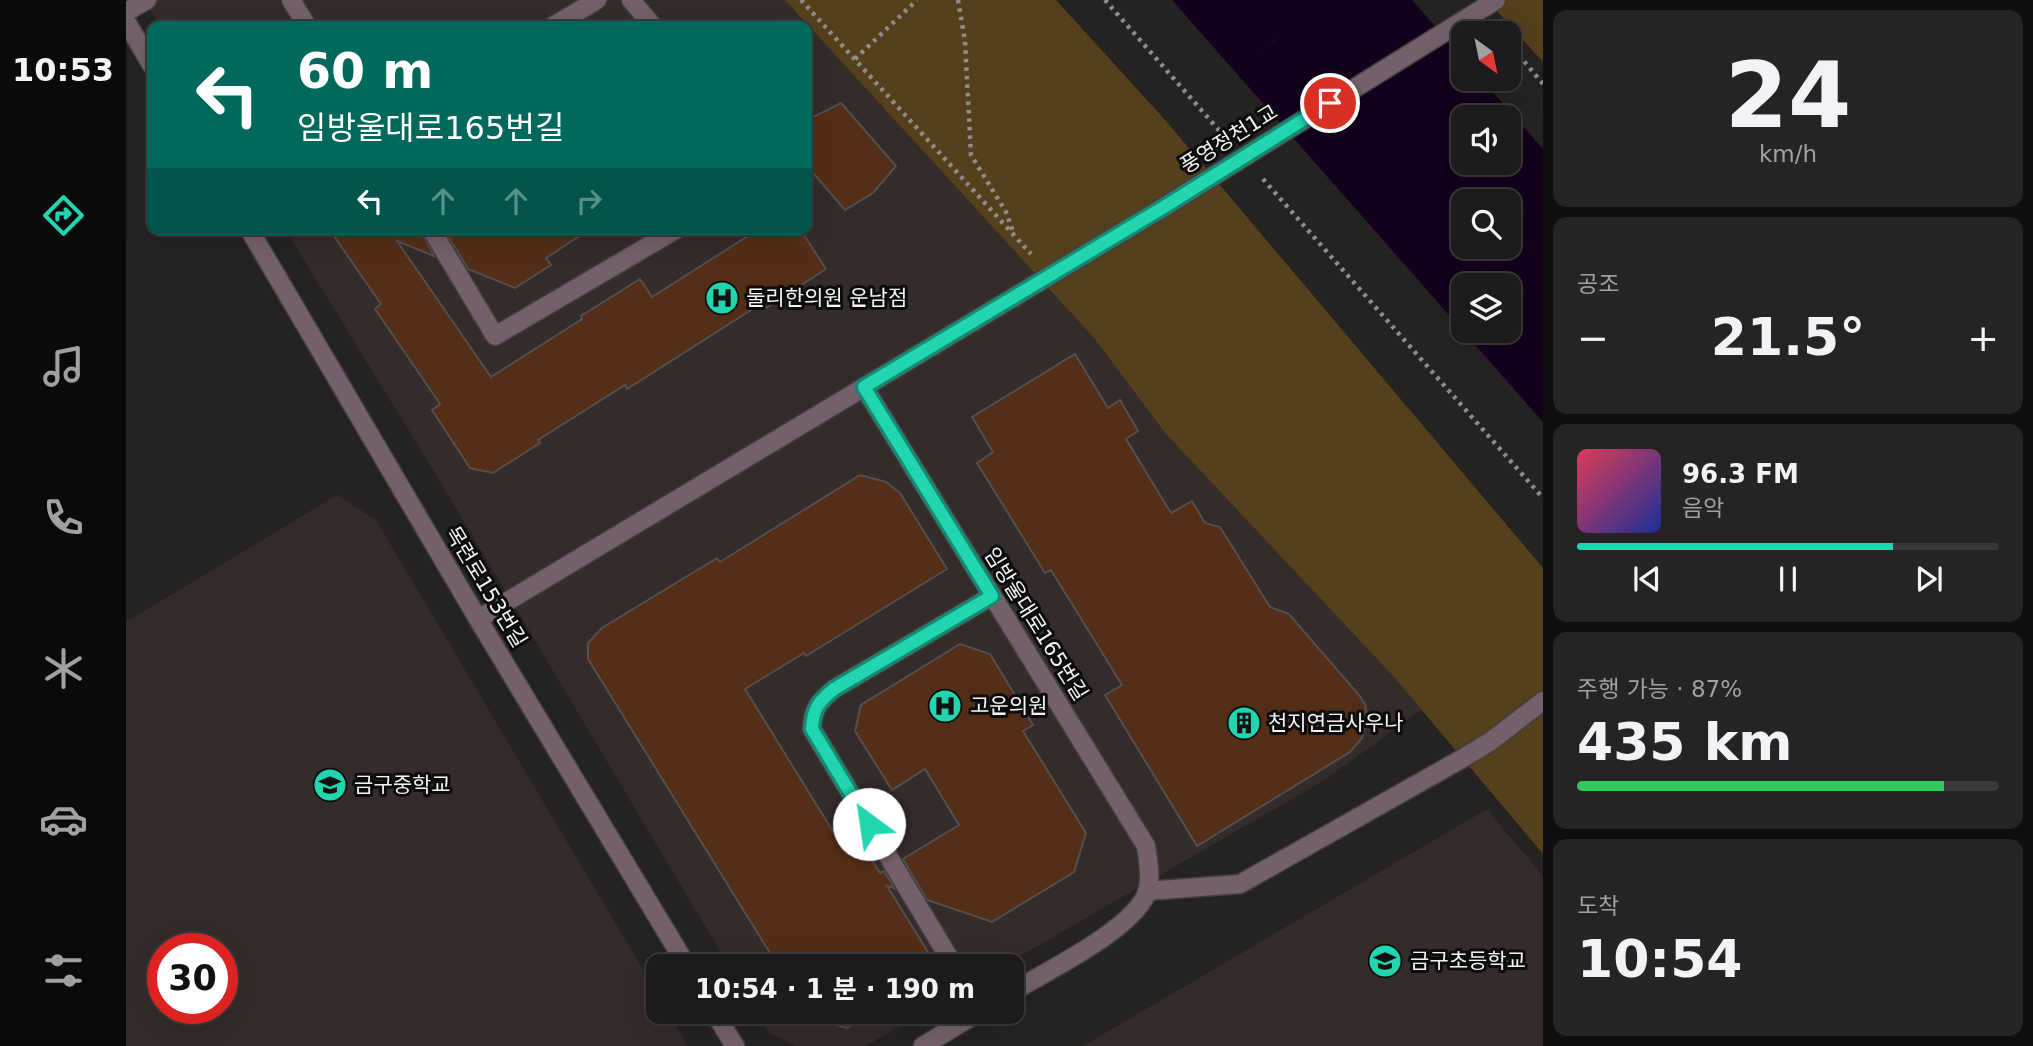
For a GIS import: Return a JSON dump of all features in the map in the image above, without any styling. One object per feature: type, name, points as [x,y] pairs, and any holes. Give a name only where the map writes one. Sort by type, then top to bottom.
[{"type":"street","points":[[126,12],[147,0]]},
{"type":"street","points":[[291,0],[304,21]]},
{"type":"street","points":[[561,21],[597,0]]},
{"type":"street","points":[[631,0],[649,21]]},
{"type":"street","name":"풍영정천1교","points":[[478,619],[1164,207],[1496,0]]},
{"type":"street","points":[[126,21],[147,57]]},
{"type":"street","name":"목련로153번길","points":[[253,235],[478,619],[680,954]]},
{"type":"street","points":[[435,235],[495,337],[667,235]]},
{"type":"street","name":"임방울대로165번길","points":[[864,387],[1146,846],[1150,869],[1147,891]]},
{"type":"street","points":[[947,954],[812,729],[813,718],[819,701],[834,689],[992,596]]},
{"type":"street","points":[[1024,985],[1115,930],[1136,912],[1147,891],[1240,884],[1465,757],[1491,741],[1543,701]]},
{"type":"street","points":[[721,1024],[735,1046]]},
{"type":"street","points":[[922,1046],[959,1024]]},
{"type":"path","points":[[801,0],[1050,275]]},
{"type":"path","points":[[855,59],[917,0]]},
{"type":"path","points":[[958,0],[965,41],[971,155],[1006,212],[1013,234]]},
{"type":"path","points":[[1105,0],[1233,145]]},
{"type":"path","points":[[1521,57],[1543,83]]},
{"type":"path","points":[[1260,177],[1543,498]]},
{"type":"shaded area","points":[[144,0],[785,0],[804,21],[157,21]]},
{"type":"shaded area","points":[[785,0],[1056,0],[1166,121],[1543,568],[1543,854],[1394,677],[1165,433],[1094,338],[812,30],[812,21],[804,21]]},
{"type":"shaded area","points":[[1172,0],[1335,0],[1259,51],[1338,0],[1412,0],[1451,44],[1451,91],[1492,91],[1504,105],[1451,105],[1451,175],[1521,175],[1521,124],[1543,149],[1543,422],[1474,343],[1521,343],[1521,273],[1451,273],[1451,317]]},
{"type":"shaded area","points":[[1487,0],[1543,0],[1543,62],[1521,38],[1521,21],[1506,21]]},
{"type":"shaded area","points":[[812,30],[1094,338],[1165,433],[1422,709],[1325,780],[1024,954],[722,954],[435,473],[289,235],[812,235]]},
{"type":"shaded area","name":"금구중학교","points":[[337,495],[376,520],[646,975],[646,1024],[675,1024],[688,1046],[126,1046],[126,622]]},
{"type":"shaded area","name":"금구초등학교","points":[[1487,809],[1543,876],[1543,1046],[1083,1046]]},
{"type":"shaded area","points":[[763,1024],[904,1024],[863,1046],[796,1046],[768,1032]]},
{"type":"building","points":[[841,103],[896,166],[873,193],[845,210],[812,172],[812,118]]},
{"type":"building","points":[[333,235],[423,235],[434,256],[397,241],[491,377],[640,279],[652,297],[750,235],[804,235],[826,269],[766,308],[762,303],[627,389],[625,385],[538,440],[540,443],[493,473],[470,468],[432,410],[440,404],[375,309],[381,304]]},
{"type":"building","points":[[448,235],[581,235],[546,258],[551,265],[515,288],[468,269]]},
{"type":"building","points":[[1075,354],[1108,408],[1120,400],[1138,431],[1126,439],[1171,513],[1192,501],[1205,523],[1220,527],[1270,607],[1289,614],[1365,704],[1367,717],[1362,738],[1350,752],[1197,846],[1105,695],[1122,685],[1051,570],[1045,573],[977,463],[993,452],[972,417]]},
{"type":"building","points":[[860,475],[886,482],[900,493],[947,569],[806,656],[804,653],[745,689],[842,846],[857,836],[880,873],[884,871],[894,888],[887,886],[928,954],[771,954],[588,659],[588,643],[602,628],[717,558],[720,562]]},
{"type":"building","points":[[960,644],[990,654],[1033,725],[1023,731],[1086,833],[1074,872],[992,922],[927,900],[903,859],[959,825],[925,769],[892,790],[855,731],[861,705]]},
{"type":"building","points":[[832,1024],[854,1024],[847,1028]]},
{"type":"waterway","points":[[1290,0],[1458,189]]},
{"type":"place","name":"둘리한의원 운남점","points":[[722,298]]},
{"type":"place","name":"고운의원","points":[[945,706]]},
{"type":"place","name":"천지연금사우나","points":[[1244,723]]},
{"type":"place","name":"금구중학교","points":[[330,785]]},
{"type":"place","name":"금구초등학교","points":[[1385,961]]},
{"type":"route","points":[[869,824],[812,729],[819,701],[834,689],[992,596],[864,387],[1164,207],[1330,103]]}]
